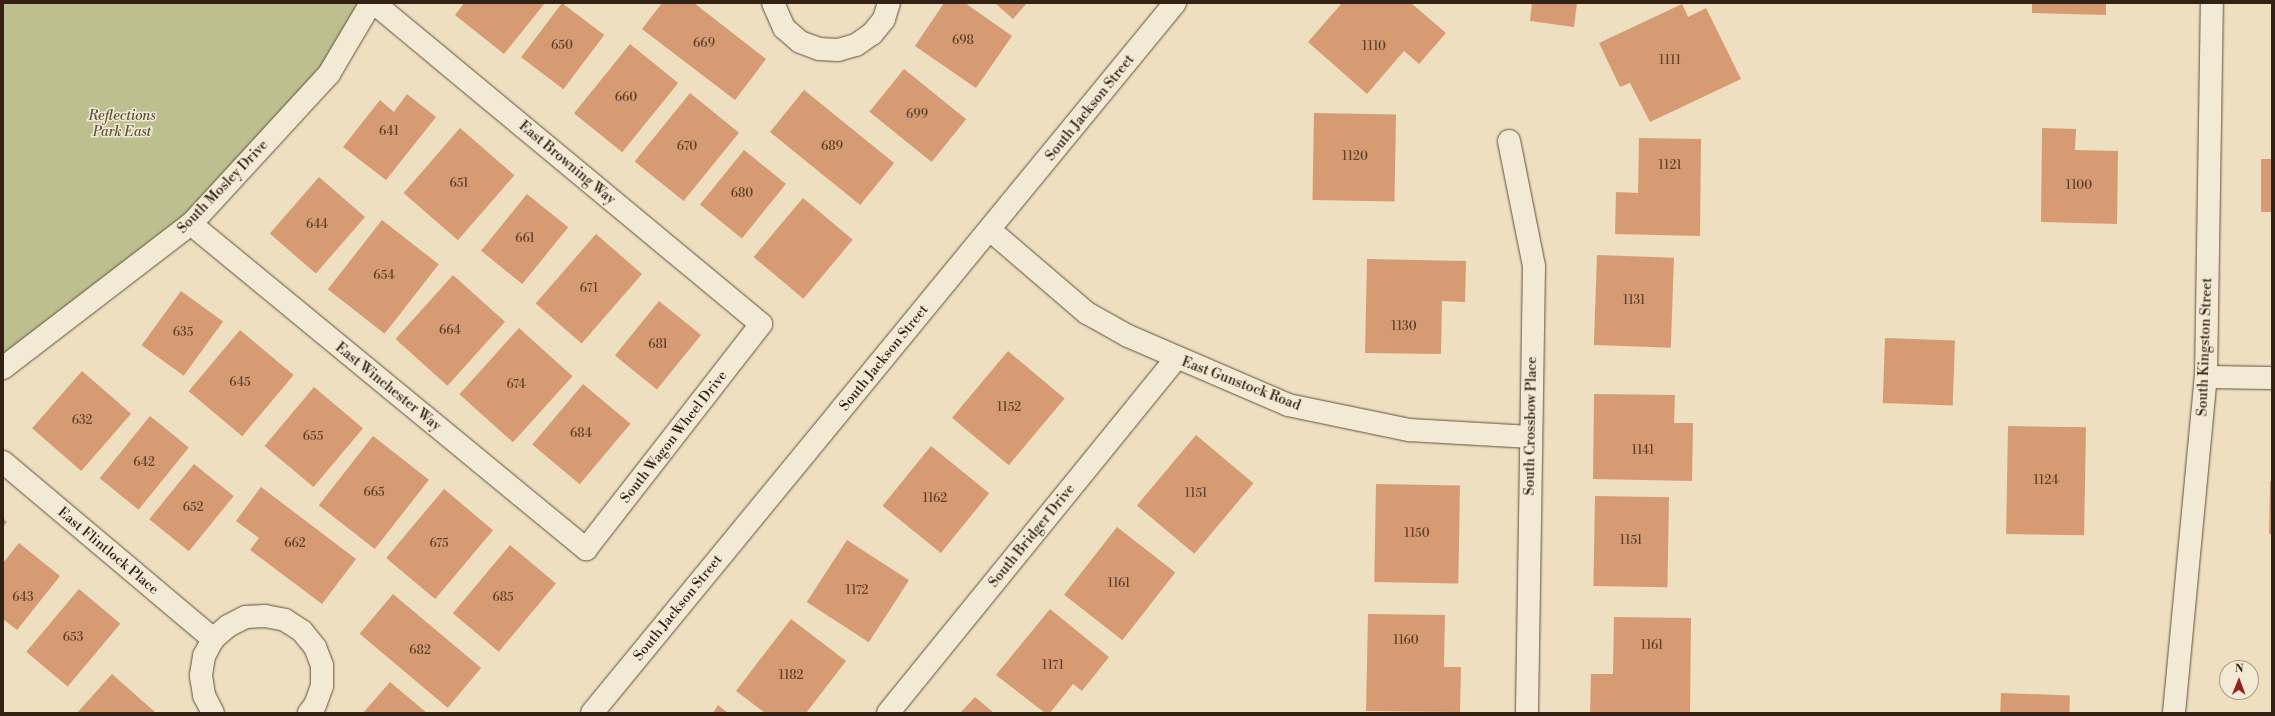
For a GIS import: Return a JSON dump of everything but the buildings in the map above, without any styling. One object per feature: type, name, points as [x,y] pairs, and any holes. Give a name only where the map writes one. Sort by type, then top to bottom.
[{"type":"street","name":"South Mosley Drive","points":[[3,368],[191,224],[329,74],[370,3]]},
{"type":"street","name":"East Browning Way","points":[[374,3],[761,324]]},
{"type":"street","points":[[772,3],[784,28],[800,42],[820,49],[838,50],[856,45],[872,34],[884,19],[889,3]]},
{"type":"street","name":"South Jackson Street","points":[[592,713],[1175,3]]},
{"type":"street","name":"South Kingston Street","points":[[2174,713],[2206,377],[2212,3]]},
{"type":"street","name":"South Crossbow Place","points":[[1509,140],[1534,266],[1527,713]]},
{"type":"street","name":"East Winchester Way","points":[[191,224],[586,549]]},
{"type":"street","name":"East Gunstock Road","points":[[990,230],[1087,312],[1128,336],[1288,405],[1409,430],[1531,436]]},
{"type":"street","name":"South Wagon Wheel Drive","points":[[586,549],[761,324]]},
{"type":"street","name":"South Bridger Drive","points":[[888,713],[1176,358]]},
{"type":"street","points":[[2206,377],[2272,378]]},
{"type":"street","name":"East Flintlock Place","points":[[3,462],[213,639]]},
{"type":"street","points":[[214,713],[204,695],[201,675],[204,656],[213,639],[228,626],[246,617],[265,616],[285,620],[302,631],[315,646],[322,665],[322,686],[315,705],[309,713]]},
{"type":"green space","name":"Reflections Park East","points":[[3,3],[371,3],[329,74],[191,224],[3,368]]}]
